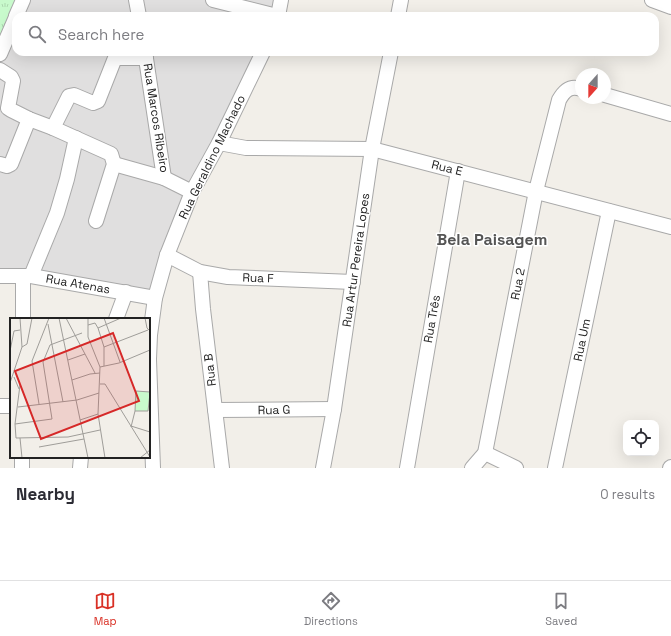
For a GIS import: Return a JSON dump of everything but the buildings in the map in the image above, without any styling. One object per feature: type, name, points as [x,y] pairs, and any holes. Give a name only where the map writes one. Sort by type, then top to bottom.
[{"type":"street","points":[[18,12],[23,0]]},
{"type":"street","points":[[136,0],[138,12]]},
{"type":"street","points":[[213,0],[261,12]]},
{"type":"street","points":[[278,12],[281,0]]},
{"type":"street","points":[[399,12],[401,0]]},
{"type":"street","points":[[652,0],[671,6]]},
{"type":"street","points":[[0,54],[12,26]]},
{"type":"street","points":[[53,128],[69,96],[74,96],[93,103],[98,101],[115,58],[136,56]]},
{"type":"street","name":"Rua Marcos Ribeiro","points":[[146,56],[164,178],[192,192]]},
{"type":"street","name":"Rua Geraldino Machado","points":[[150,334],[155,298],[167,255],[192,192],[219,143],[261,56]]},
{"type":"street","name":"Rua Artur Pereira Lopes","points":[[323,468],[334,409],[372,149],[390,56]]},
{"type":"street","points":[[0,70],[12,79],[8,108],[10,110],[29,120],[76,138],[112,159],[164,178]]},
{"type":"street","name":"Rua 2","points":[[472,468],[485,453],[536,191],[559,100],[563,92],[569,88],[575,87]]},
{"type":"street","points":[[611,97],[671,114]]},
{"type":"street","points":[[0,164],[7,166],[12,164],[29,120]]},
{"type":"street","points":[[23,318],[27,276],[57,213],[67,179],[76,138]]},
{"type":"street","name":"Rua E","points":[[219,143],[246,148],[372,149],[671,227]]},
{"type":"street","points":[[96,221],[112,159]]},
{"type":"street","name":"Rua Três","points":[[407,468],[458,171]]},
{"type":"street","name":"Rua Um","points":[[555,468],[609,211]]},
{"type":"street","name":"Rua F","points":[[167,255],[200,272],[228,277],[353,282]]},
{"type":"street","name":"Rua B","points":[[200,272],[222,468]]},
{"type":"street","name":"Rua Atenas","points":[[0,276],[27,276],[155,298]]},
{"type":"street","points":[[116,318],[126,292]]},
{"type":"street","name":"Rua Geraldino Machado","points":[[150,386],[153,468]]},
{"type":"street","name":"Rua G","points":[[215,410],[334,409]]},
{"type":"street","points":[[485,453],[516,468]]},
{"type":"street","points":[[80,468],[81,458]]},
{"type":"shaded area","points":[[0,0],[277,0],[274,12],[12,12],[12,56],[256,56],[198,175],[156,297],[0,277]]},
{"type":"green space","points":[[0,0],[23,0],[18,12],[12,12],[12,26],[0,54]]},
{"type":"district","name":"Bela Paisagem","points":[[492,239]]}]
